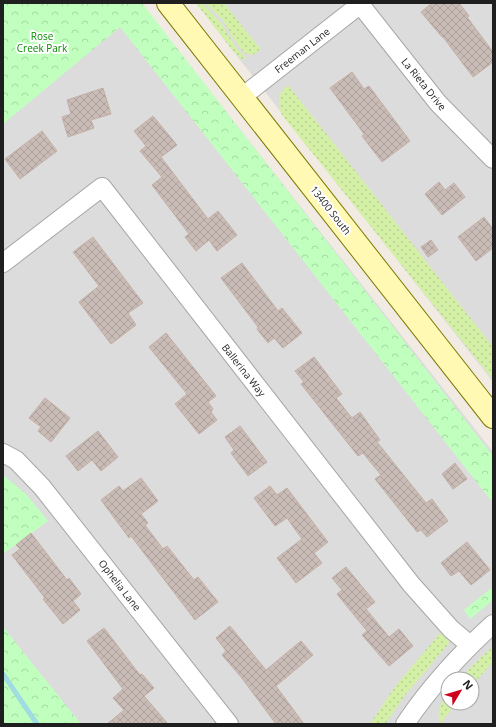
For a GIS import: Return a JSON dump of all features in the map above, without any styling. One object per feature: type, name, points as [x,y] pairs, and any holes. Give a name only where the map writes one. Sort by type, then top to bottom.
[{"type":"main road","name":"13400 South","points":[[168,3],[493,417]]},
{"type":"street","name":"Freeman Lane","points":[[242,97],[360,4]]},
{"type":"street","name":"La Rieta Drive","points":[[360,4],[438,103],[493,159]]},
{"type":"street","name":"Ballerina Way","points":[[3,264],[102,187],[411,584],[451,629],[470,645]]},
{"type":"street","name":"Ophelia Lane","points":[[3,453],[16,460],[42,487],[229,724]]},
{"type":"street","points":[[409,723],[436,682],[470,645],[493,624]]},
{"type":"shaded area","points":[[3,3],[141,3],[493,452],[493,724],[3,724]]},
{"type":"shaded area","points":[[196,3],[493,3],[493,382],[233,51]]},
{"type":"green space","name":"Rose Creek Park","points":[[3,3],[142,3],[493,456],[493,503],[120,27],[3,124]]},
{"type":"green space","points":[[196,3],[202,3],[221,23],[237,49],[245,57],[244,61],[233,51]]},
{"type":"green space","points":[[205,3],[224,3],[261,50],[252,55],[244,53],[233,38],[223,20]]},
{"type":"green space","points":[[288,85],[493,347],[493,380],[282,115],[279,106],[279,98],[284,88]]},
{"type":"green space","points":[[3,475],[26,494],[48,521],[3,554]]},
{"type":"green space","points":[[493,587],[493,600],[470,619],[464,610]]},
{"type":"green space","points":[[3,627],[81,724],[3,724]]},
{"type":"green space","points":[[440,633],[450,642],[406,694],[385,724],[370,724],[394,688]]},
{"type":"green space","points":[[493,646],[493,662],[480,676],[480,671],[467,671]]},
{"type":"green space","points":[[440,708],[440,711],[450,711],[440,724],[439,715]]},
{"type":"building","points":[[432,3],[459,3],[469,16],[467,17],[493,52],[493,62],[473,77],[443,37],[421,12]]},
{"type":"building","points":[[352,72],[364,89],[369,86],[410,141],[382,162],[362,136],[364,134],[330,88]]},
{"type":"building","points":[[103,88],[111,114],[91,120],[94,128],[68,137],[62,117],[71,114],[67,100]]},
{"type":"building","points":[[153,116],[177,145],[161,157],[208,219],[218,211],[237,235],[217,251],[209,240],[196,251],[185,237],[189,234],[152,185],[162,177],[140,151],[146,146],[134,131]]},
{"type":"building","points":[[42,131],[57,151],[20,179],[5,159]]},
{"type":"building","points":[[439,182],[445,190],[454,183],[465,197],[442,215],[425,194]]},
{"type":"building","points":[[484,217],[493,229],[493,248],[476,261],[458,237]]},
{"type":"building","points":[[93,237],[143,303],[128,313],[136,325],[111,344],[79,302],[99,286],[73,252]]},
{"type":"building","points":[[431,240],[438,250],[428,257],[421,247]]},
{"type":"building","points":[[242,263],[278,311],[282,308],[302,333],[283,348],[274,338],[268,343],[257,329],[258,327],[221,278]]},
{"type":"building","points":[[166,333],[216,396],[208,402],[213,409],[211,412],[217,420],[199,434],[175,404],[187,394],[149,347]]},
{"type":"building","points":[[314,357],[342,394],[336,398],[352,418],[360,412],[380,440],[377,442],[426,503],[432,499],[448,521],[427,537],[421,530],[417,532],[375,479],[381,475],[363,453],[358,456],[301,384],[304,382],[295,371]]},
{"type":"building","points":[[45,398],[70,418],[51,442],[38,431],[41,427],[29,418]]},
{"type":"building","points":[[240,426],[267,462],[248,476],[231,453],[234,450],[225,437]]},
{"type":"building","points":[[98,431],[118,457],[101,471],[92,460],[78,471],[66,456]]},
{"type":"building","points":[[455,463],[467,479],[453,489],[442,474]]},
{"type":"building","points":[[141,478],[158,501],[141,514],[148,523],[145,525],[163,549],[167,546],[194,580],[198,577],[218,602],[195,620],[131,536],[129,538],[101,500],[119,486],[123,491]]},
{"type":"building","points":[[270,486],[277,495],[287,488],[328,542],[314,553],[322,563],[296,583],[277,558],[302,539],[287,518],[275,526],[254,498]]},
{"type":"building","points":[[31,533],[67,580],[69,578],[81,594],[73,601],[80,610],[63,624],[43,599],[45,598],[12,555],[20,549],[16,545]]},
{"type":"building","points":[[467,542],[490,570],[471,585],[459,571],[451,576],[441,563]]},
{"type":"building","points":[[346,567],[375,602],[366,609],[389,637],[399,629],[413,646],[389,666],[362,635],[367,631],[337,594],[342,590],[332,578]]},
{"type":"building","points":[[230,626],[266,670],[301,641],[313,655],[276,686],[304,724],[276,724],[241,677],[222,655],[226,651],[216,638]]},
{"type":"building","points":[[104,628],[140,675],[142,674],[154,688],[144,696],[168,724],[107,724],[124,710],[113,698],[123,689],[87,641]]},
{"type":"waterway","points":[[3,674],[37,724]]}]
